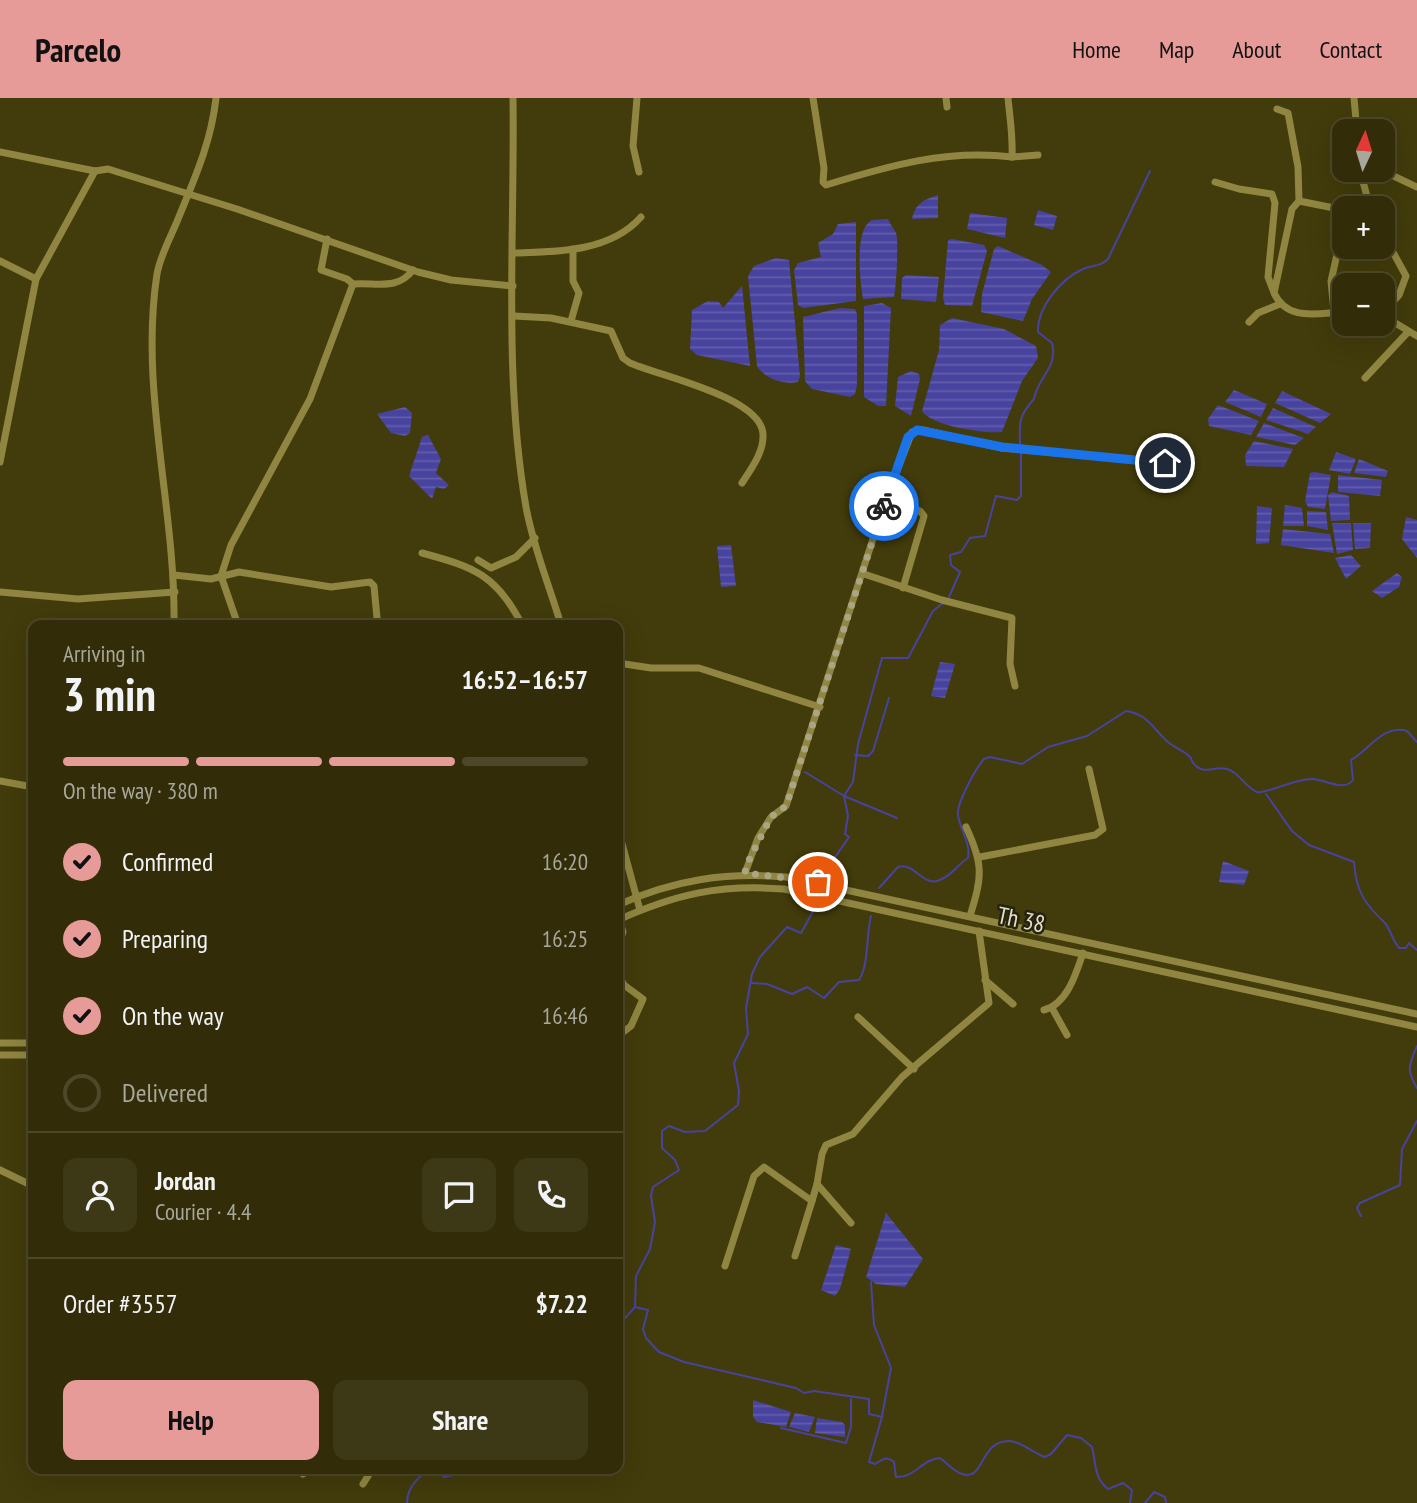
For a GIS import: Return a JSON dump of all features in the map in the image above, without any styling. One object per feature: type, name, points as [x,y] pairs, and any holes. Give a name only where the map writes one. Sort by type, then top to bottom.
[{"type":"street","points":[[174,620],[174,575],[161,456],[154,317],[160,264],[208,146],[216,98]]},
{"type":"street","points":[[513,98],[514,380],[520,450],[526,509],[560,620]]},
{"type":"street","points":[[637,98],[633,146],[639,172]]},
{"type":"street","points":[[813,98],[824,184],[929,157],[983,153],[1012,157],[1038,155]]},
{"type":"street","points":[[946,98],[947,107]]},
{"type":"street","points":[[1008,98],[1010,116],[1014,123],[1012,157]]},
{"type":"street","points":[[1354,98],[1355,119]]},
{"type":"street","points":[[1274,293],[1292,208],[1299,201],[1293,125],[1288,113],[1278,109]]},
{"type":"street","points":[[0,152],[95,171],[108,169],[189,193],[413,270],[452,280],[513,286]]},
{"type":"street","points":[[0,462],[36,279],[95,171]]},
{"type":"street","points":[[1395,177],[1417,187]]},
{"type":"street","points":[[1215,181],[1239,189],[1272,194],[1275,203],[1268,277],[1274,293],[1280,304],[1311,316],[1332,312]]},
{"type":"street","points":[[1299,201],[1332,208]]},
{"type":"street","points":[[514,253],[593,246],[628,229],[641,217]]},
{"type":"street","points":[[327,239],[319,268],[353,284],[391,285],[407,278],[413,270]]},
{"type":"street","points":[[571,321],[579,293],[573,281],[573,249]]},
{"type":"street","points":[[1395,256],[1406,276],[1395,299]]},
{"type":"street","points":[[0,261],[36,279]]},
{"type":"street","points":[[236,620],[221,576],[242,523],[310,399],[353,284]]},
{"type":"street","points":[[1249,322],[1258,313],[1280,304]]},
{"type":"street","points":[[514,316],[571,321],[615,333],[621,354],[630,363],[729,398],[754,414],[763,432],[762,444],[742,483]]},
{"type":"street","points":[[1395,323],[1417,336]]},
{"type":"street","points":[[1365,378],[1408,332]]},
{"type":"street","points":[[745,873],[758,838],[771,817],[786,806],[908,437],[917,430],[1020,449],[1191,465]]},
{"type":"street","points":[[886,499],[920,511],[924,516],[903,588]]},
{"type":"street","points":[[478,560],[491,568],[516,557],[535,538]]},
{"type":"street","points":[[422,554],[466,566],[500,588],[519,620]]},
{"type":"street","points":[[174,575],[211,579],[239,572],[331,587],[370,582],[374,586],[377,618]]},
{"type":"street","points":[[864,574],[903,588],[1012,618],[1010,664],[1015,686]]},
{"type":"street","points":[[0,592],[78,599],[175,592]]},
{"type":"street","points":[[623,664],[650,668],[699,668],[820,707]]},
{"type":"street","points":[[980,857],[1095,835],[1103,829],[1089,769]]},
{"type":"street","points":[[0,781],[28,786]]},
{"type":"street","points":[[967,827],[980,857],[979,887],[970,916]]},
{"type":"street","points":[[623,848],[640,910]]},
{"type":"street","name":"Th 38","points":[[623,903],[697,878],[745,873],[818,882],[1417,1014]]},
{"type":"street","name":"Th 38","points":[[623,918],[697,891],[747,887],[805,893],[1417,1027]]},
{"type":"street","points":[[925,918],[929,907]]},
{"type":"street","points":[[795,1256],[817,1184],[821,1154],[826,1145],[853,1134],[897,1082],[989,1003],[979,930]]},
{"type":"street","points":[[1068,1035],[1048,1009],[1067,992],[1083,953]]},
{"type":"street","points":[[985,980],[1013,1004]]},
{"type":"street","points":[[623,983],[643,999],[631,1026],[623,1032]]},
{"type":"street","points":[[1308,1003],[1311,991]]},
{"type":"street","points":[[858,1017],[914,1069]]},
{"type":"street","points":[[0,1043],[28,1043]]},
{"type":"street","points":[[0,1055],[28,1055]]},
{"type":"street","points":[[725,1266],[754,1176],[761,1169],[764,1167],[812,1201]]},
{"type":"street","points":[[0,1170],[28,1184]]},
{"type":"street","points":[[817,1184],[851,1223]]},
{"type":"street","points":[[363,1484],[369,1474]]},
{"type":"shaded area","points":[[938,195],[938,218],[912,219],[920,203]]},
{"type":"shaded area","points":[[1038,210],[1057,216],[1053,230],[1034,225]]},
{"type":"shaded area","points":[[970,213],[1007,218],[1005,238],[967,229]]},
{"type":"shaded area","points":[[888,219],[897,238],[894,297],[863,299],[860,244],[863,234],[866,225],[872,220]]},
{"type":"shaded area","points":[[856,222],[856,301],[803,308],[798,305],[794,270],[798,263],[821,257],[818,243],[833,234],[838,224]]},
{"type":"shaded area","points":[[948,240],[984,245],[987,251],[972,306],[945,305],[943,298]]},
{"type":"shaded area","points":[[998,246],[1042,265],[1051,272],[1032,299],[1023,321],[981,312],[982,294],[994,249]]},
{"type":"shaded area","points":[[776,258],[789,260],[800,376],[798,382],[775,380],[760,371],[757,366],[748,276],[754,266]]},
{"type":"shaded area","points":[[906,275],[939,277],[936,302],[901,299],[902,278]]},
{"type":"shaded area","points":[[742,286],[750,366],[697,355],[690,349],[692,310],[708,301],[719,302],[723,308]]},
{"type":"shaded area","points":[[882,303],[891,308],[886,406],[878,406],[864,397],[864,306]]},
{"type":"shaded area","points":[[840,308],[855,309],[857,314],[857,385],[855,394],[850,397],[812,389],[805,381],[803,317]]},
{"type":"shaded area","points":[[952,318],[1004,329],[1036,346],[1038,358],[1022,381],[1002,432],[983,432],[947,425],[922,411],[939,350],[940,325]]},
{"type":"shaded area","points":[[911,371],[919,374],[920,379],[911,416],[895,406],[898,377]]},
{"type":"shaded area","points":[[1234,390],[1267,404],[1261,417],[1225,402]]},
{"type":"shaded area","points":[[1282,391],[1331,414],[1320,423],[1275,403]]},
{"type":"shaded area","points":[[1218,405],[1259,421],[1251,435],[1209,426],[1208,419]]},
{"type":"shaded area","points":[[405,407],[412,413],[410,433],[405,436],[391,433],[377,414]]},
{"type":"shaded area","points":[[1273,408],[1316,427],[1308,434],[1266,420]]},
{"type":"shaded area","points":[[1264,423],[1304,438],[1295,445],[1256,437]]},
{"type":"shaded area","points":[[428,435],[441,459],[436,473],[449,485],[444,489],[436,487],[432,499],[409,476],[422,437]]},
{"type":"shaded area","points":[[1254,441],[1293,449],[1284,467],[1246,466],[1245,455]]},
{"type":"shaded area","points":[[1336,452],[1356,459],[1350,474],[1329,470]]},
{"type":"shaded area","points":[[1359,459],[1388,471],[1386,477],[1354,473]]},
{"type":"shaded area","points":[[1310,473],[1331,475],[1325,509],[1308,507],[1305,501]]},
{"type":"shaded area","points":[[1338,475],[1382,480],[1380,496],[1338,492]]},
{"type":"shaded area","points":[[1332,492],[1349,496],[1350,520],[1331,521],[1328,495]]},
{"type":"shaded area","points":[[1285,505],[1302,508],[1304,526],[1283,526]]},
{"type":"shaded area","points":[[1257,506],[1272,508],[1269,543],[1256,544]]},
{"type":"shaded area","points":[[1307,511],[1326,512],[1328,530],[1307,526]]},
{"type":"shaded area","points":[[1406,517],[1417,520],[1417,558],[1402,539]]},
{"type":"shaded area","points":[[1332,523],[1351,523],[1353,550],[1337,554]]},
{"type":"shaded area","points":[[1353,523],[1371,523],[1370,548],[1355,549]]},
{"type":"shaded area","points":[[1283,529],[1330,534],[1334,553],[1281,545]]},
{"type":"shaded area","points":[[731,545],[736,586],[721,587],[717,546]]},
{"type":"shaded area","points":[[1351,555],[1361,566],[1346,579],[1335,558]]},
{"type":"shaded area","points":[[1397,573],[1402,577],[1399,587],[1382,598],[1372,591]]},
{"type":"shaded area","points":[[940,662],[955,664],[945,698],[931,696]]},
{"type":"shaded area","points":[[1223,861],[1249,871],[1244,885],[1219,882]]},
{"type":"shaded area","points":[[886,1213],[923,1259],[905,1287],[876,1284],[866,1277]]},
{"type":"shaded area","points":[[836,1245],[851,1249],[840,1289],[835,1296],[821,1290]]},
{"type":"shaded area","points":[[753,1400],[791,1412],[786,1427],[757,1422],[753,1417]]},
{"type":"shaded area","points":[[795,1413],[815,1417],[809,1432],[789,1427]]},
{"type":"shaded area","points":[[817,1418],[842,1422],[845,1425],[845,1437],[815,1433]]},
{"type":"waterway","points":[[1020,448],[1022,416],[1034,399],[1052,359],[1052,343],[1038,332],[1046,304],[1059,287],[1075,274],[1108,259],[1150,171]]},
{"type":"waterway","points":[[949,597],[960,572],[951,565],[950,555],[961,552],[970,538],[985,536],[996,496],[1017,500],[1021,496],[1021,454]]},
{"type":"waterway","points":[[822,876],[849,837],[845,834],[848,816],[844,796],[853,782],[858,744],[882,658],[908,658],[933,611],[943,603]]},
{"type":"waterway","points":[[855,755],[868,756],[873,751],[889,698]]},
{"type":"waterway","points":[[879,888],[898,867],[904,866],[927,880],[937,881],[946,877],[968,858],[968,847],[958,810],[967,786],[984,759],[990,757],[1022,764],[1048,747],[1087,736],[1126,711],[1140,715],[1168,742],[1188,755],[1200,769],[1223,768],[1231,771],[1257,792],[1306,779],[1345,785],[1353,780],[1351,760],[1383,734],[1398,730],[1407,731],[1417,742]]},
{"type":"waterway","points":[[805,772],[844,796],[897,818]]},
{"type":"waterway","points":[[1266,794],[1292,831],[1309,845],[1354,862],[1357,882],[1367,904],[1385,923],[1399,948],[1406,948],[1409,943],[1417,950]]},
{"type":"waterway","points":[[623,1320],[635,1307],[636,1276],[650,1249],[655,1222],[651,1196],[653,1187],[679,1170],[675,1160],[662,1148],[662,1131],[669,1126],[685,1132],[705,1131],[738,1105],[739,1091],[734,1063],[748,1034],[746,1008],[752,974],[760,957],[787,927],[801,933],[817,904]]},
{"type":"waterway","points":[[752,983],[767,984],[792,994],[807,987],[824,998],[839,982],[859,980],[864,966],[871,916]]},
{"type":"waterway","points":[[1417,1046],[1410,1067],[1411,1077],[1417,1088]]},
{"type":"waterway","points":[[1361,1216],[1357,1208],[1360,1203],[1400,1185],[1402,1149],[1417,1121]]},
{"type":"waterway","points":[[871,1282],[874,1325],[891,1368],[882,1416]]},
{"type":"waterway","points":[[635,1307],[648,1310],[643,1329],[646,1338],[659,1352],[684,1362],[796,1388],[804,1393],[814,1391],[869,1399],[869,1414],[882,1417],[869,1462],[875,1464],[884,1459],[891,1460],[894,1462],[896,1477],[908,1475],[940,1458],[956,1471],[969,1475],[975,1472],[987,1453],[1000,1442],[1019,1443],[1045,1457],[1051,1454],[1067,1435],[1081,1438],[1092,1447],[1103,1485],[1108,1489],[1123,1483],[1132,1490],[1130,1503]]},
{"type":"waterway","points":[[781,1428],[846,1443],[851,1427],[851,1399]]},
{"type":"waterway","points":[[407,1503],[413,1485],[424,1474]]},
{"type":"waterway","points":[[441,1474],[444,1477],[454,1474]]},
{"type":"waterway","points":[[1145,1503],[1154,1492],[1165,1497],[1166,1503]]},
{"type":"way so far","points":[[818,882],[745,873],[746,866],[771,817],[781,813],[786,806],[864,574],[884,506]]},
{"type":"route","points":[[884,506],[908,437],[917,430],[1002,447],[1165,463]]}]
